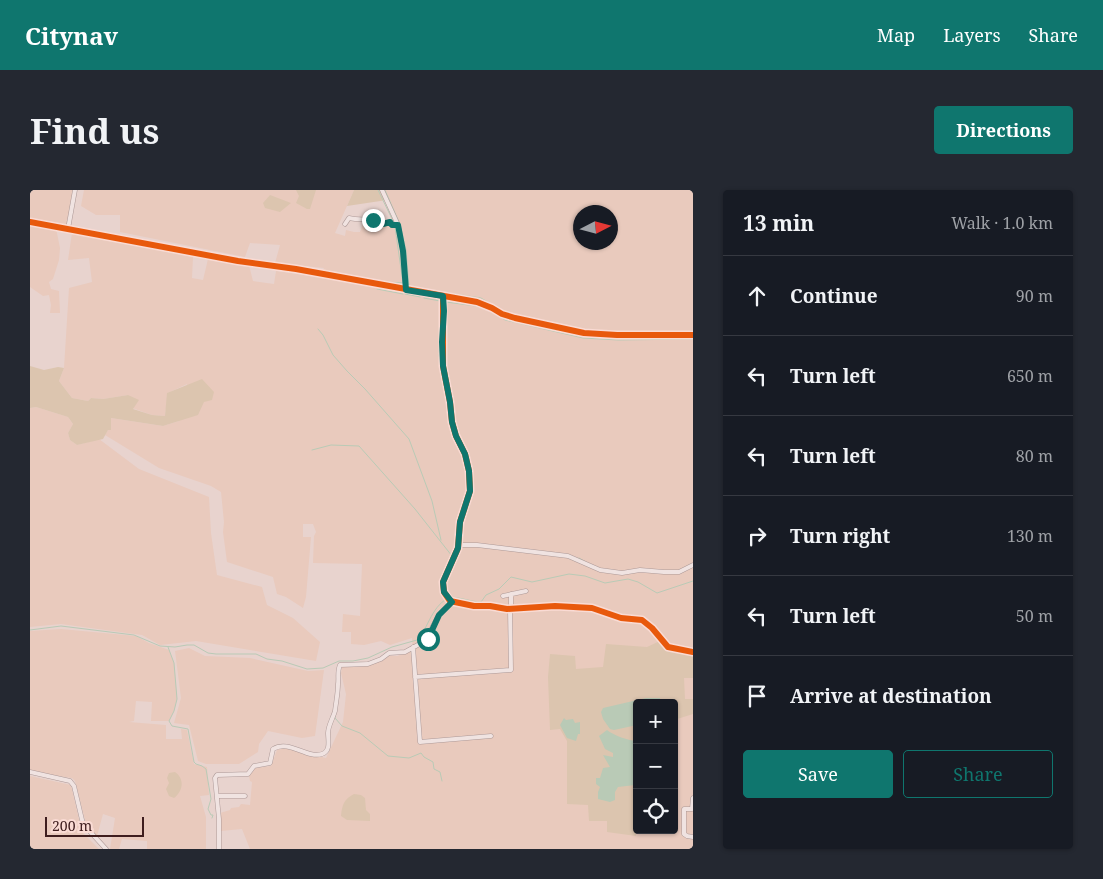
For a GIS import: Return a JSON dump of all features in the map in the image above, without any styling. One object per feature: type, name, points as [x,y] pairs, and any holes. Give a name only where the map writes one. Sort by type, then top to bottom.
[{"type":"street","points":[[68,229],[75,190]]},
{"type":"street","points":[[382,190],[398,225],[403,251],[406,290]]},
{"type":"street","points":[[345,224],[349,218],[359,221],[373,220],[383,224],[390,222],[392,225],[398,225]]},
{"type":"street","points":[[30,222],[477,302],[515,318],[584,333],[693,335]]},
{"type":"street","points":[[443,296],[443,366],[452,422],[456,436],[465,454],[469,471],[470,491],[460,522],[458,544],[442,586],[446,596],[451,601],[510,609],[555,606],[592,608],[620,618],[642,620],[652,628],[668,647],[693,652]]},
{"type":"street","points":[[458,544],[568,556],[603,571],[622,573],[640,570],[678,572],[693,565]]},
{"type":"street","points":[[503,596],[526,591]]},
{"type":"street","points":[[415,677],[511,670],[511,594]]},
{"type":"street","points":[[219,849],[217,775],[248,774],[254,766],[268,764],[275,748],[286,746],[314,754],[325,752],[334,714],[340,665],[368,664],[381,659],[389,652],[406,652],[428,639],[439,615],[451,601]]},
{"type":"street","points":[[413,647],[420,742],[491,736]]},
{"type":"street","points":[[30,772],[70,781],[74,786],[83,824],[106,849]]},
{"type":"street","points":[[217,796],[245,796]]},
{"type":"street","points":[[693,798],[692,809],[684,810],[684,834],[693,837]]},
{"type":"shaded area","points":[[30,190],[73,190],[68,224],[51,224],[30,219]]},
{"type":"shaded area","points":[[84,190],[354,190],[335,233],[345,236],[346,230],[360,232],[364,221],[390,222],[397,225],[382,190],[693,190],[693,849],[250,849],[242,829],[221,831],[220,813],[239,807],[241,804],[250,805],[252,782],[249,776],[255,768],[271,766],[277,750],[285,748],[326,758],[343,722],[346,694],[341,673],[342,667],[371,665],[389,656],[397,656],[413,651],[412,638],[390,645],[381,641],[364,645],[351,644],[351,632],[342,632],[343,614],[360,616],[362,564],[313,563],[314,536],[316,532],[313,524],[303,524],[303,537],[311,537],[306,597],[303,608],[286,597],[277,594],[273,577],[227,562],[221,492],[211,486],[159,468],[105,435],[108,430],[111,430],[111,418],[163,426],[179,421],[187,384],[168,393],[165,416],[152,415],[132,408],[128,395],[103,399],[91,398],[88,401],[72,398],[59,381],[64,368],[69,288],[92,282],[89,258],[68,260],[72,233],[193,257],[192,278],[203,280],[208,259],[249,265],[253,281],[274,284],[276,271],[319,277],[324,268],[275,263],[280,245],[250,243],[245,257],[120,232],[120,215],[96,215],[81,206]]},
{"type":"shaded area","points":[[296,190],[316,190],[310,209],[296,203],[299,196]]},
{"type":"shaded area","points":[[354,190],[382,190],[387,200],[347,206]]},
{"type":"shaded area","points":[[270,195],[291,203],[280,212],[265,208],[263,203]]},
{"type":"shaded area","points":[[30,226],[56,228],[60,248],[59,260],[53,279],[49,282],[51,289],[59,291],[60,313],[50,313],[49,295],[43,296],[30,287]]},
{"type":"shaded area","points":[[30,366],[44,370],[58,367],[64,368],[59,381],[72,398],[88,401],[91,398],[103,399],[128,395],[139,400],[133,409],[152,415],[165,416],[167,393],[202,379],[214,392],[212,400],[204,402],[198,415],[163,426],[111,418],[111,430],[108,430],[103,439],[77,445],[70,440],[68,433],[73,424],[68,417],[36,407],[30,408]]},
{"type":"shaded area","points":[[36,407],[68,417],[73,424],[68,433],[70,440],[77,445],[99,439],[139,469],[209,497],[211,533],[217,575],[262,587],[267,605],[293,618],[320,642],[316,661],[196,641],[160,645],[142,635],[61,624],[30,627],[30,408]]},
{"type":"shaded area","points":[[61,629],[136,636],[169,650],[174,663],[177,699],[169,721],[151,721],[152,702],[136,701],[134,721],[129,722],[166,725],[166,739],[182,739],[181,729],[187,730],[194,764],[207,767],[209,795],[200,796],[206,817],[206,849],[147,849],[147,841],[122,839],[119,849],[110,849],[115,818],[103,814],[97,836],[86,824],[75,781],[72,778],[30,772],[30,631]]},
{"type":"shaded area","points":[[662,640],[666,645],[693,652],[693,678],[684,678],[685,699],[693,699],[693,714],[678,719],[678,699],[633,699],[633,834],[636,834],[636,836],[607,832],[607,821],[589,821],[588,805],[567,804],[567,741],[560,729],[550,730],[548,677],[550,654],[575,656],[576,669],[603,667],[606,644],[647,647]]},
{"type":"shaded area","points":[[189,648],[205,656],[250,658],[308,671],[324,670],[315,736],[302,738],[268,731],[259,744],[258,752],[239,764],[206,764],[198,761],[189,725],[174,723],[181,698],[175,651]]},
{"type":"shaded area","points":[[646,698],[660,698],[660,699],[642,699]]},
{"type":"shaded area","points":[[633,701],[633,726],[614,730],[610,729],[603,719],[601,712],[603,708]]},
{"type":"shaded area","points":[[564,718],[566,720],[573,719],[575,723],[580,722],[580,734],[578,734],[576,741],[567,738],[560,725]]},
{"type":"shaded area","points":[[607,730],[633,740],[633,785],[618,787],[615,792],[615,800],[610,802],[598,799],[600,787],[596,784],[596,778],[600,778],[603,768],[610,767],[603,755],[613,757],[613,753],[605,749],[599,736]]},
{"type":"shaded area","points":[[175,772],[180,778],[182,785],[174,798],[169,796],[166,789],[169,783],[167,778],[169,773]]},
{"type":"shaded area","points":[[30,776],[71,785],[82,832],[99,849],[30,849]]},
{"type":"shaded area","points":[[354,794],[365,798],[366,810],[370,814],[370,821],[347,820],[341,816],[344,803]]},
{"type":"waterway","points":[[378,190],[394,223]]},
{"type":"waterway","points":[[385,190],[400,224],[406,250],[409,287],[481,298],[504,312],[585,330],[693,332]]},
{"type":"waterway","points":[[385,282],[403,283],[395,227]]},
{"type":"waterway","points":[[376,281],[382,281]]},
{"type":"waterway","points":[[377,289],[403,294]]},
{"type":"waterway","points":[[405,294],[420,297]]},
{"type":"waterway","points":[[424,298],[440,301],[441,303]]},
{"type":"waterway","points":[[445,336],[446,302],[476,306],[490,311],[505,320],[583,338],[618,340],[693,339]]},
{"type":"waterway","points":[[439,352],[441,317]]},
{"type":"waterway","points":[[318,329],[333,355],[409,439],[432,501],[441,540]]},
{"type":"waterway","points":[[439,355],[448,400]]},
{"type":"waterway","points":[[445,362],[454,422]]},
{"type":"waterway","points":[[448,404],[451,431],[465,461],[467,493]]},
{"type":"waterway","points":[[312,450],[331,445],[359,446],[415,509],[452,556]]},
{"type":"waterway","points":[[461,528],[470,498]]},
{"type":"waterway","points":[[452,555],[462,511]]},
{"type":"waterway","points":[[460,543],[461,534]]},
{"type":"waterway","points":[[448,575],[455,564],[459,549]]},
{"type":"waterway","points":[[579,558],[586,562]]},
{"type":"waterway","points":[[30,630],[61,626],[134,635],[160,646],[194,645],[208,653],[256,654],[267,659],[282,661],[307,669],[323,668],[339,661],[368,658],[392,647],[417,640],[437,608],[446,599],[455,598],[481,602],[486,595],[499,589],[511,577],[532,582],[569,574],[585,576],[605,583],[628,579],[638,582],[657,593],[693,581]]},
{"type":"waterway","points":[[445,588],[450,598]]},
{"type":"waterway","points":[[168,647],[174,663],[177,699],[169,721],[172,726],[188,729],[194,762],[206,769],[211,799],[208,809],[211,815],[213,815],[212,818]]},
{"type":"waterway","points":[[335,716],[342,726],[360,733],[388,756],[409,758],[421,753],[433,762],[434,769],[440,772],[442,781]]},
{"type":"cycle path","points":[[30,222],[238,261],[296,269],[477,302],[515,318],[584,333],[693,335]]},
{"type":"cycle path","points":[[443,296],[443,366],[452,422],[456,436],[465,454],[469,471],[470,491],[460,522],[458,548],[443,582],[444,592],[450,601],[474,606],[507,609],[555,606],[592,608],[621,618],[642,620],[652,628],[668,647],[693,652]]},
{"type":"route","points":[[373,220],[383,224],[390,222],[392,225],[398,225],[403,251],[406,290],[443,296],[443,366],[452,422],[456,436],[465,454],[469,471],[470,491],[461,517],[458,548],[442,586],[446,596],[452,602],[439,615],[428,639]]}]
